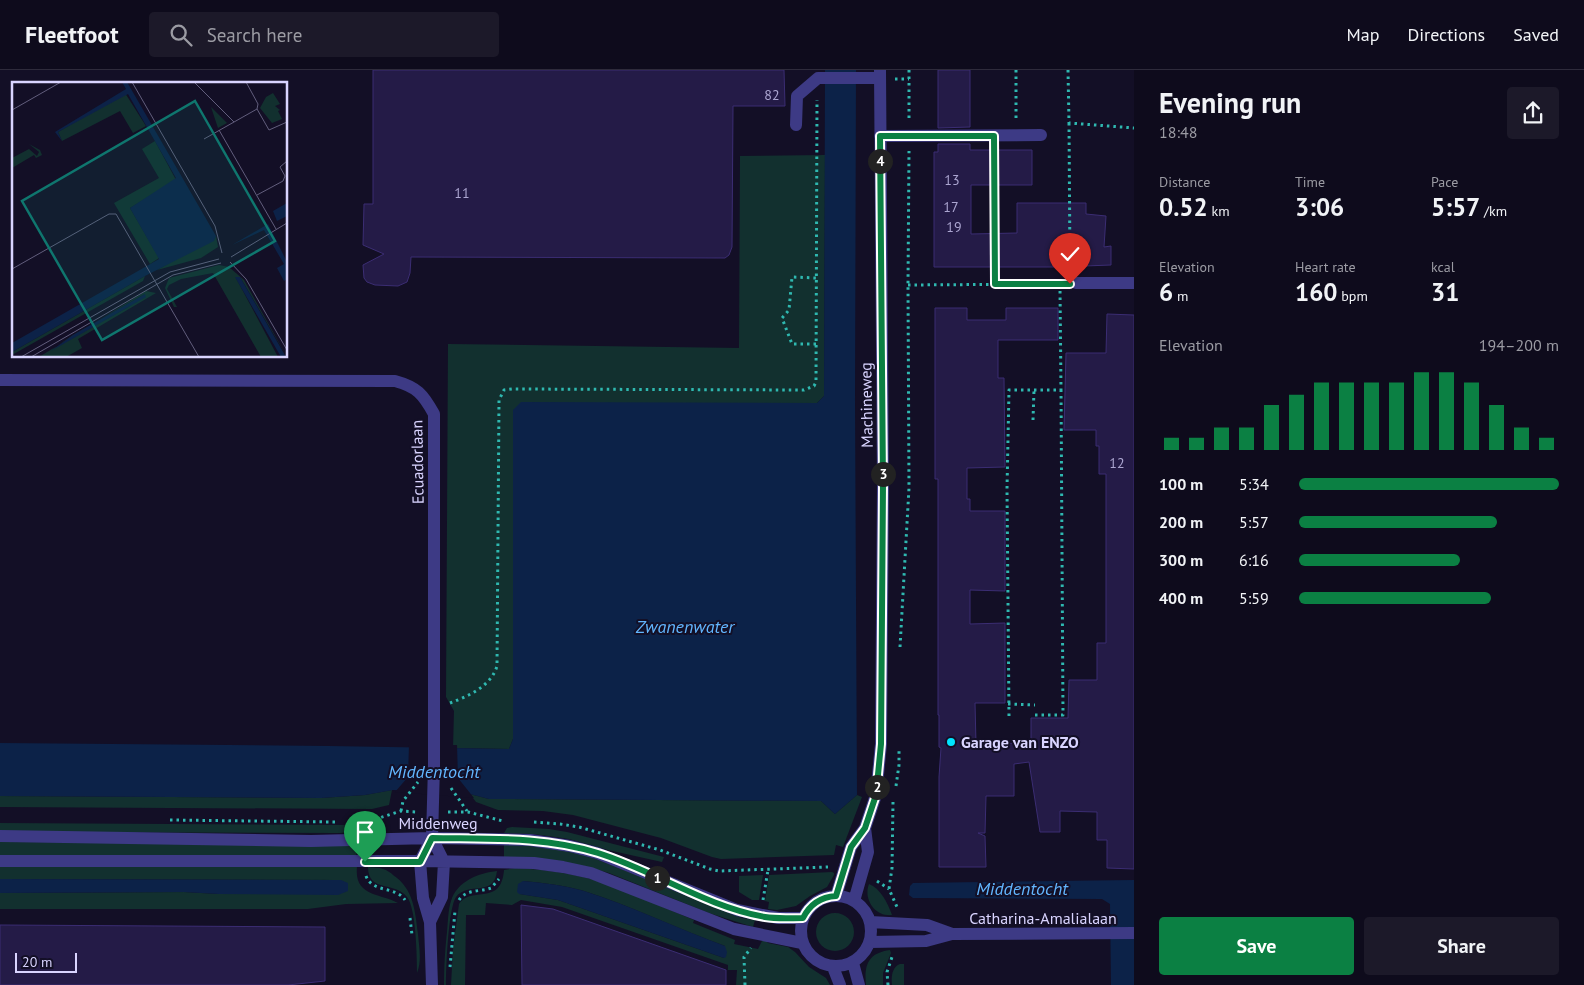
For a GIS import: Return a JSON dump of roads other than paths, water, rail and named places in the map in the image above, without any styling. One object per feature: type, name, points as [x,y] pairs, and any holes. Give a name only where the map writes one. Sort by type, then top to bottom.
[{"type":"street","points":[[796,125],[797,96],[819,78],[866,78],[880,74]]},
{"type":"street","name":"Machineweg","points":[[836,896],[851,847],[865,828],[876,795],[881,744],[883,474],[880,74]]},
{"type":"street","points":[[880,136],[1041,135]]},
{"type":"street","points":[[1073,284],[1134,283]]},
{"type":"street","name":"Ecuadorlaan","points":[[0,380],[395,381],[408,384],[419,392],[427,401],[434,414],[432,838]]},
{"type":"street","name":"Machineweg","points":[[854,901],[868,852],[865,828]]},
{"type":"street","name":"Middenweg","points":[[0,836],[311,841],[432,838],[530,840],[570,846],[610,857],[737,910],[771,918],[803,918]]},
{"type":"street","points":[[432,838],[420,862],[423,898],[430,922],[432,985]]},
{"type":"street","points":[[430,922],[442,897],[444,862],[432,838]]},
{"type":"street","points":[[0,861],[444,862],[548,865],[591,873],[734,929],[802,943]]},
{"type":"street","points":[[845,896],[854,901],[860,905],[870,922],[872,932],[866,951],[853,963],[842,966],[833,967],[818,962],[811,957],[802,943],[800,928],[803,918],[811,905],[827,897],[845,896]]},
{"type":"street","name":"Catharina-Amalialaan","points":[[870,922],[927,925],[952,934]]},
{"type":"street","name":"Catharina-Amalialaan","points":[[870,942],[926,941],[952,934],[1134,933]]},
{"type":"street","points":[[853,963],[859,985]]},
{"type":"street","points":[[833,967],[840,985]]},
{"type":"water","name":"Zwanenwater","points":[[825,70],[856,70],[857,795],[835,814],[821,801],[489,799],[470,794],[393,790],[365,795],[321,798],[0,796],[0,743],[509,749],[513,739],[513,410],[521,402],[817,403],[824,396]]},
{"type":"water","points":[[0,879],[341,880],[348,883],[348,891],[338,895],[184,892],[0,893]]},
{"type":"water","name":"Middentocht","points":[[1134,880],[1134,985],[1111,985],[1110,904],[1102,899],[913,898],[909,895],[910,886],[913,883]]},
{"type":"water","points":[[523,881],[554,884],[602,897],[725,946],[726,957],[724,958],[558,900],[519,894],[517,892],[518,884]]},
{"type":"place","name":"Garage van ENZO","points":[[951,742]]}]
